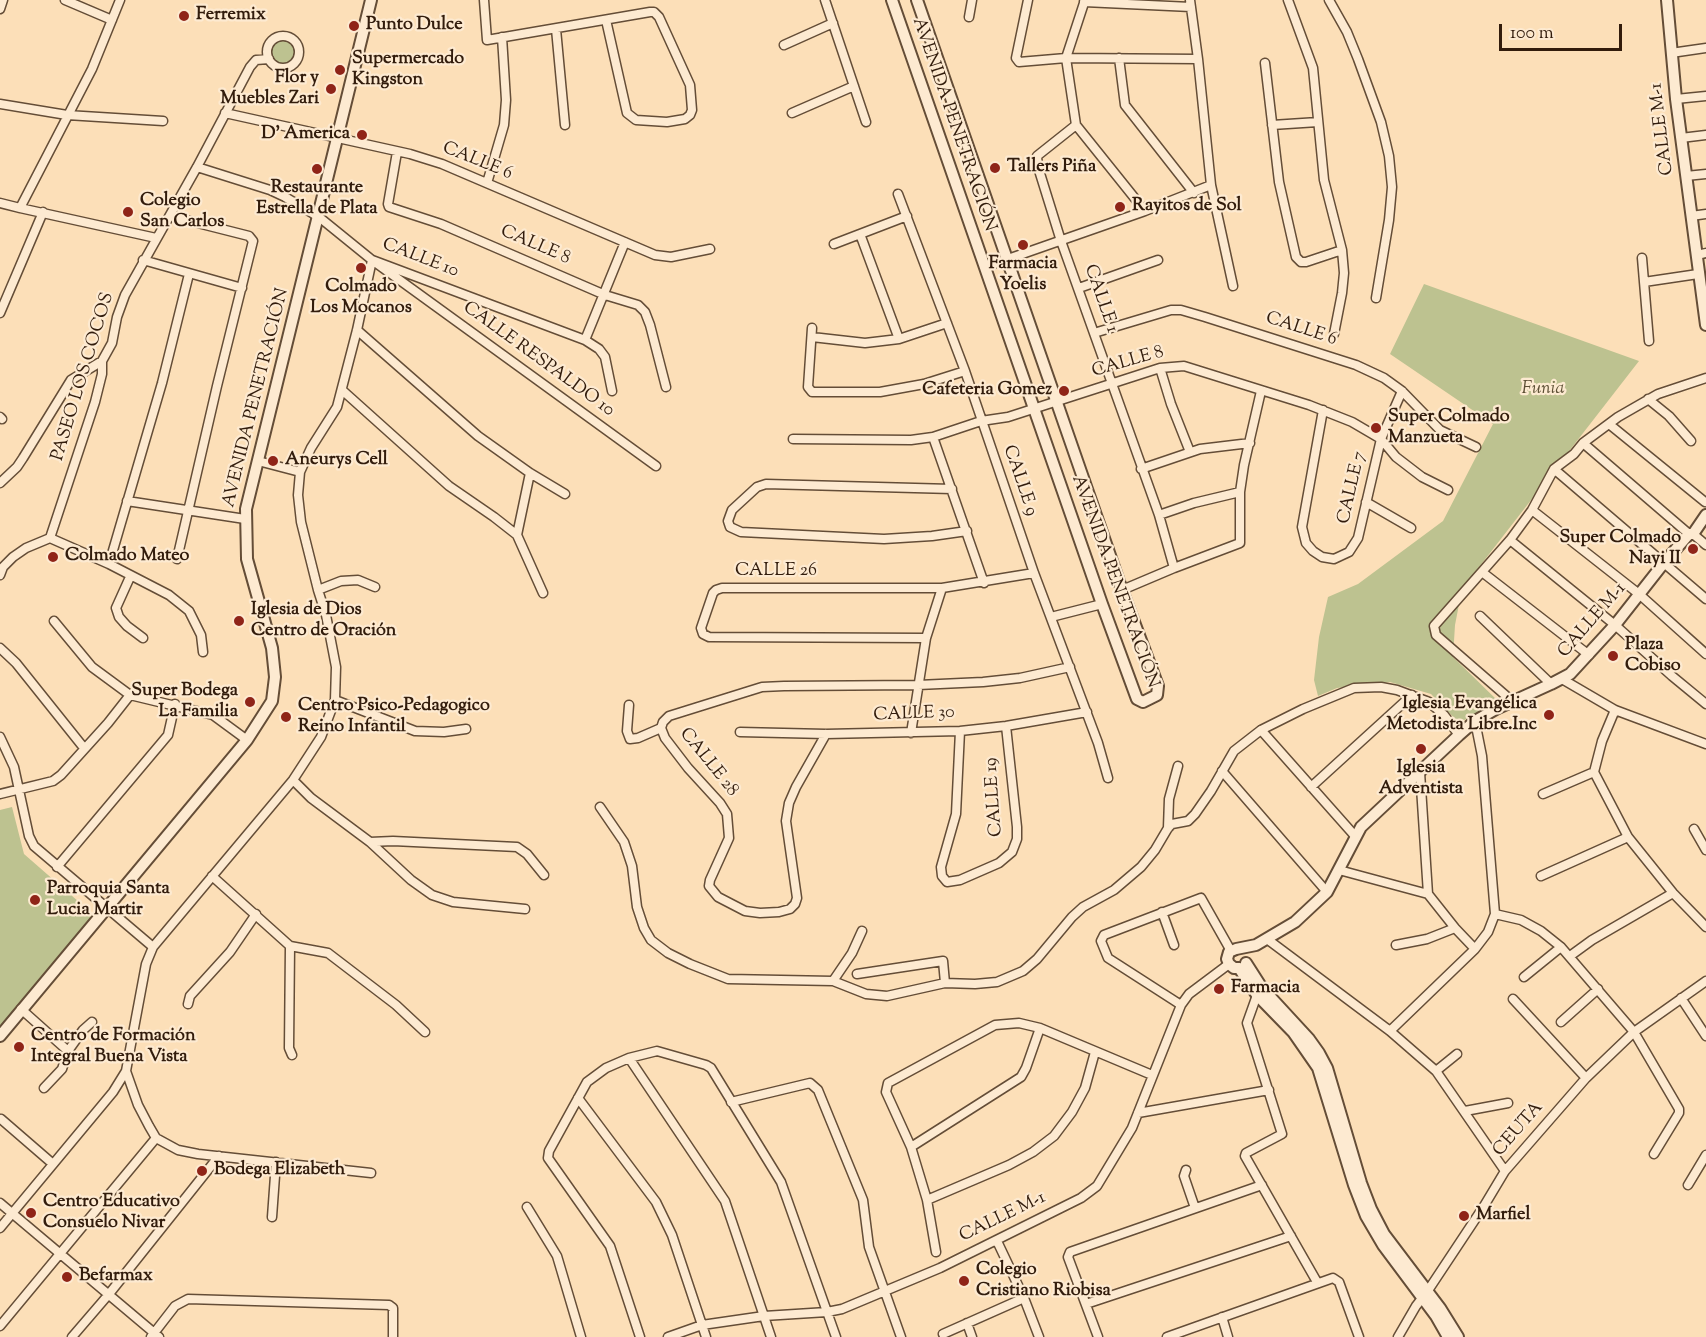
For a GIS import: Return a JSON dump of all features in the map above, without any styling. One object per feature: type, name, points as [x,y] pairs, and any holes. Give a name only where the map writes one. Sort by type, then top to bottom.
[{"type":"street","points":[[0,9],[3,0]]},
{"type":"street","points":[[65,0],[112,20]]},
{"type":"street","points":[[20,207],[92,69],[120,0]]},
{"type":"street","name":"AVENIDA PENETRACIÓN","points":[[0,1036],[247,740],[272,701],[275,677],[272,648],[247,559],[245,519],[371,0]]},
{"type":"street","points":[[484,0],[487,40],[556,29],[606,20],[654,12],[659,16],[688,79],[692,110],[685,119],[677,121],[631,118],[625,108],[606,20]]},
{"type":"street","points":[[825,0],[866,122]]},
{"type":"street","name":"AVENIDA PENETRACIÓN","points":[[892,0],[1102,604],[1137,699],[1143,702],[1157,695],[1158,686],[1122,590],[917,0]]},
{"type":"street","points":[[969,17],[972,0]]},
{"type":"street","points":[[1028,0],[1017,60],[1019,62],[1066,58],[1198,59]]},
{"type":"street","points":[[1288,0],[1313,68],[1324,180],[1342,250],[1344,273],[1334,334]]},
{"type":"street","points":[[1329,0],[1347,32],[1358,59],[1381,122],[1389,156],[1392,187],[1389,220],[1376,298]]},
{"type":"street","name":"CALLE M-1","points":[[1667,0],[1676,99],[1691,216],[1701,254],[1698,274],[1706,325]]},
{"type":"street","points":[[1146,211],[1076,125],[1066,58],[1084,1],[1190,4],[1211,185],[1233,286]]},
{"type":"street","points":[[784,45],[833,23]]},
{"type":"street","points":[[556,29],[565,125]]},
{"type":"street","points":[[276,36],[292,37],[299,46],[299,56],[288,68],[277,67],[268,59],[268,44],[276,36]]},
{"type":"street","points":[[487,183],[504,125],[506,88],[502,37]]},
{"type":"street","points":[[1671,53],[1706,48]]},
{"type":"street","points":[[1119,58],[1125,105],[1194,193]]},
{"type":"street","name":"PASEO LOS COCOS","points":[[50,538],[95,402],[102,374],[102,361],[112,343],[124,295],[170,216],[250,67],[256,60],[268,59]]},
{"type":"street","points":[[1265,63],[1279,183],[1296,257],[1301,262],[1306,262],[1342,250]]},
{"type":"street","points":[[792,113],[854,86]]},
{"type":"street","points":[[1676,99],[1706,96]]},
{"type":"street","points":[[0,104],[67,116],[163,121]]},
{"type":"street","name":"CALLE 6","points":[[225,113],[442,164],[656,255],[671,256],[710,249]]},
{"type":"street","points":[[1272,125],[1318,122]]},
{"type":"street","name":"CALLE 1","points":[[1076,125],[1036,158],[1061,241],[1158,515],[1174,568]]},
{"type":"street","points":[[1681,138],[1706,135]]},
{"type":"street","name":"CALLE 8","points":[[397,152],[388,204],[393,210],[450,228],[605,294],[638,305],[645,312],[666,387]]},
{"type":"street","name":"CALLE 10","points":[[197,167],[270,190],[319,217],[372,260],[585,340],[599,349],[605,357],[612,391]]},
{"type":"street","points":[[1686,176],[1706,174]]},
{"type":"street","points":[[985,267],[1146,211],[1211,185]]},
{"type":"street","name":"CALLE 9","points":[[898,194],[965,371],[1034,573],[1087,712],[1108,778]]},
{"type":"street","points":[[0,203],[156,238]]},
{"type":"street","points":[[0,313],[43,212]]},
{"type":"street","points":[[1691,216],[1706,214]]},
{"type":"street","points":[[170,216],[249,236],[253,241],[177,559]]},
{"type":"street","points":[[834,244],[907,216]]},
{"type":"street","points":[[860,234],[899,339]]},
{"type":"street","points":[[585,340],[626,242]]},
{"type":"street","points":[[1642,258],[1649,341]]},
{"type":"street","points":[[143,260],[242,288]]},
{"type":"street","points":[[0,1228],[114,1092],[126,1071],[146,964],[153,947],[293,780],[321,737],[337,690],[335,657],[301,522],[298,495],[300,472],[310,448],[337,407],[372,260]]},
{"type":"street","name":"CALLE RESPALDO 10","points":[[372,260],[656,466]]},
{"type":"street","points":[[1079,288],[1158,260]]},
{"type":"street","points":[[109,564],[162,383],[189,274]]},
{"type":"street","points":[[1644,282],[1698,274]]},
{"type":"street","name":"CALLE 6","points":[[1094,333],[1163,311],[1181,310],[1356,365],[1384,378],[1402,391],[1440,430],[1476,447]]},
{"type":"street","points":[[947,323],[899,339],[864,343],[812,333],[808,387],[812,392],[880,392],[924,384],[965,371]]},
{"type":"street","points":[[357,330],[478,436],[530,473],[565,494]]},
{"type":"street","points":[[0,483],[17,467],[71,380],[102,361]]},
{"type":"street","name":"CALLE 8","points":[[793,439],[911,440],[933,437],[981,421],[1008,417],[1058,402],[1160,368],[1184,366],[1323,410],[1352,422],[1381,439],[1396,457],[1422,477],[1448,490]]},
{"type":"street","points":[[1160,368],[1190,452]]},
{"type":"street","points":[[1512,701],[1434,632],[1434,626],[1510,540],[1532,510],[1554,469],[1574,454],[1582,443],[1648,399],[1706,378]]},
{"type":"street","points":[[342,390],[449,486],[517,536],[543,593]]},
{"type":"street","points":[[1122,590],[1240,543],[1240,492],[1261,390]]},
{"type":"street","name":"CALLE 7","points":[[1323,410],[1302,522],[1304,538],[1309,547],[1317,554],[1334,559],[1344,555],[1358,538],[1381,439],[1402,391]]},
{"type":"street","points":[[1648,399],[1669,416],[1691,441]]},
{"type":"street","points":[[1609,424],[1705,502]]},
{"type":"street","points":[[933,437],[984,583]]},
{"type":"street","points":[[1141,469],[1190,452],[1250,443]]},
{"type":"street","points":[[1582,443],[1706,545]]},
{"type":"street","points":[[258,461],[300,472]]},
{"type":"street","points":[[1554,469],[1706,599]]},
{"type":"street","points":[[517,536],[530,473]]},
{"type":"street","points":[[952,489],[766,484],[757,487],[732,510],[728,521],[730,527],[741,532],[884,539],[967,531]]},
{"type":"street","points":[[1158,515],[1194,503],[1240,492]]},
{"type":"street","points":[[127,501],[245,519]]},
{"type":"street","points":[[1366,502],[1411,528]]},
{"type":"street","points":[[1532,510],[1639,594],[1706,654]]},
{"type":"street","name":"CALLE M-1","points":[[1235,950],[1256,945],[1295,922],[1327,892],[1361,827],[1475,721],[1512,701],[1562,679],[1588,656],[1706,515]]},
{"type":"street","points":[[1,569],[26,548],[50,538],[109,564],[169,595],[189,611],[201,635],[203,652]]},
{"type":"street","points":[[1510,540],[1615,625],[1706,704]]},
{"type":"street","points":[[1482,572],[1588,656]]},
{"type":"street","name":"CALLE 26","points":[[926,638],[709,637],[703,634],[701,628],[713,593],[722,588],[942,588],[984,583],[1034,573]]},
{"type":"street","points":[[130,576],[116,608],[119,617],[127,626],[143,638]]},
{"type":"street","points":[[318,590],[350,580],[358,580],[375,587]]},
{"type":"street","points":[[911,733],[926,638],[942,588]]},
{"type":"street","points":[[1051,618],[1102,604]]},
{"type":"street","points":[[1480,616],[1551,684]]},
{"type":"street","points":[[54,621],[92,667],[116,687],[130,695],[213,715],[247,740]]},
{"type":"street","points":[[0,648],[16,663],[84,748]]},
{"type":"street","name":"CALLE 28","points":[[826,734],[789,802],[786,821],[797,898],[795,904],[790,909],[779,912],[760,913],[745,911],[718,897],[710,886],[710,880],[729,838],[727,814],[665,738],[661,728],[669,716],[762,687],[918,685],[1020,678],[1070,666]]},
{"type":"street","points":[[1562,679],[1615,710],[1706,744]]},
{"type":"street","points":[[600,807],[624,842],[632,866],[637,907],[644,928],[651,940],[668,953],[728,979],[833,981],[866,994],[886,996],[945,983],[997,982],[1023,971],[1037,959],[1072,916],[1083,907],[1114,890],[1141,867],[1172,824],[1188,821],[1196,814],[1234,751],[1261,730],[1303,709],[1354,688],[1381,687],[1397,690],[1429,702],[1444,715],[1459,735]]},
{"type":"street","points":[[0,794],[53,781],[61,775],[130,695]]},
{"type":"street","points":[[1311,787],[1412,695]]},
{"type":"street","points":[[335,700],[415,731],[444,732],[466,729]]},
{"type":"street","points":[[57,867],[168,735],[175,704]]},
{"type":"street","points":[[629,705],[627,731],[630,739],[661,728]]},
{"type":"street","points":[[1615,710],[1602,741],[1594,772],[1628,837],[1673,893],[1706,927]]},
{"type":"street","name":"CALLE 30","points":[[740,732],[826,734],[960,731],[1006,726],[1087,712]]},
{"type":"street","points":[[1390,1031],[1474,949],[1488,932],[1495,914],[1482,756],[1475,721]]},
{"type":"street","name":"CALLE 19","points":[[960,731],[956,814],[941,867],[942,876],[947,882],[960,880],[999,863],[1012,852],[1017,839],[1006,726]]},
{"type":"street","points":[[1261,730],[1355,836]]},
{"type":"street","points":[[0,737],[14,767],[29,837],[34,846],[153,947]]},
{"type":"street","points":[[1168,828],[1169,799],[1178,766]]},
{"type":"street","points":[[1222,771],[1327,892]]},
{"type":"street","points":[[1420,772],[1428,894],[1474,949]]},
{"type":"street","points":[[1543,794],[1594,772]]},
{"type":"street","points":[[293,780],[311,798],[370,842],[411,880],[432,895],[453,902],[525,909]]},
{"type":"street","points":[[1694,829],[1706,850]]},
{"type":"street","points":[[1541,876],[1628,837]]},
{"type":"street","points":[[370,842],[517,847],[527,854],[544,875]]},
{"type":"street","points":[[1339,870],[1428,894]]},
{"type":"street","points":[[212,876],[290,946],[328,953],[396,1005],[425,1032]]},
{"type":"street","points":[[1570,956],[1592,940],[1673,893]]},
{"type":"street","points":[[1180,1005],[1108,958],[1101,941],[1104,935],[1201,898],[1235,950],[1245,953],[1240,964]]},
{"type":"street","points":[[1162,912],[1174,945]]},
{"type":"street","points":[[188,1004],[190,996],[230,952],[256,914]]},
{"type":"street","points":[[1495,914],[1521,920],[1562,946],[1634,1032],[1679,1109],[1679,1113],[1654,1154]]},
{"type":"street","points":[[1396,945],[1427,939],[1455,928]]},
{"type":"street","points":[[833,981],[852,953],[862,931]]},
{"type":"street","points":[[1267,939],[1390,1031],[1436,1071],[1505,1171]]},
{"type":"street","name":"CALLE M-1","points":[[668,1337],[702,1324],[842,1309],[997,1241],[1081,1198],[1096,1186],[1111,1165],[1138,1113],[1180,1005],[1189,994],[1240,964],[1256,945]]},
{"type":"street","points":[[290,946],[289,1048],[292,1055]]},
{"type":"street","points":[[1524,977],[1562,946]]},
{"type":"street","points":[[1235,950],[1227,957],[1240,964],[1309,1039],[1319,1053],[1327,1068],[1360,1183],[1371,1209],[1384,1234],[1425,1295],[1448,1337]]},
{"type":"street","points":[[857,974],[943,961],[945,983]]},
{"type":"street","points":[[1240,964],[1257,995],[1293,1032],[1318,1068],[1354,1185],[1366,1216],[1383,1245],[1458,1337]]},
{"type":"street","name":"CEUTA","points":[[1398,1337],[1505,1171],[1586,1078],[1634,1032],[1706,981]]},
{"type":"street","points":[[1561,1022],[1598,989]]},
{"type":"street","points":[[1257,995],[1247,1023],[1282,1134],[1245,1154],[1317,1282]]},
{"type":"street","points":[[1681,998],[1706,1036]]},
{"type":"street","points":[[1513,999],[1586,1078]]},
{"type":"street","points":[[21,1009],[68,1051]]},
{"type":"street","points":[[44,1088],[62,1069],[68,1051],[83,1030],[92,1022]]},
{"type":"street","points":[[936,1252],[927,1200],[911,1147],[886,1092],[888,1083],[995,1025],[1019,1023],[1040,1028],[1152,1075]]},
{"type":"street","points":[[911,1147],[1021,1077],[1040,1028]]},
{"type":"street","points":[[640,1337],[610,1246],[548,1158],[549,1151],[587,1082],[606,1068],[629,1058],[657,1051],[711,1068],[781,1182],[836,1337]]},
{"type":"street","points":[[927,1200],[1009,1165],[1033,1152],[1054,1136],[1072,1112],[1085,1088],[1095,1052]]},
{"type":"street","points":[[1436,1071],[1456,1054]]},
{"type":"street","points":[[629,1058],[725,1201],[771,1337]]},
{"type":"street","points":[[126,1071],[138,1105],[156,1138],[178,1150],[371,1173]]},
{"type":"street","points":[[731,1102],[810,1083],[818,1090],[863,1200],[869,1247],[900,1337]]},
{"type":"street","points":[[1138,1113],[1269,1090]]},
{"type":"street","points":[[578,1098],[656,1202],[672,1235],[706,1337]]},
{"type":"street","points":[[1465,1111],[1508,1103]]},
{"type":"street","points":[[1,1119],[53,1164]]},
{"type":"street","points":[[0,1326],[156,1138]]},
{"type":"street","points":[[1688,1185],[1706,1155]]},
{"type":"street","points":[[72,1337],[219,1156]]},
{"type":"street","points":[[272,1217],[276,1162]]},
{"type":"street","points":[[1186,1170],[1184,1176],[1195,1208]]},
{"type":"street","points":[[1098,1337],[1068,1257],[1070,1252],[1262,1185]]},
{"type":"street","points":[[0,1203],[109,1294],[155,1336],[175,1306],[182,1300],[188,1299],[389,1305],[393,1308],[393,1337]]},
{"type":"street","points":[[527,1206],[557,1256],[581,1337]]},
{"type":"street","points":[[1086,1304],[1291,1236]]},
{"type":"street","points":[[997,1241],[1024,1298],[1039,1337]]},
{"type":"street","points":[[1167,1337],[1333,1278],[1339,1282],[1359,1337]]},
{"type":"street","points":[[944,1334],[1024,1298]]},
{"type":"street","points":[[1222,1317],[1228,1337]]},
{"type":"street","points":[[967,1323],[972,1337]]},
{"type":"green space","points":[[283,38],[293,42],[297,52],[293,62],[283,66],[273,62],[269,52],[273,42]]},
{"type":"green space","name":"Funia","points":[[1424,284],[1639,361],[1462,589],[1455,625],[1453,657],[1498,701],[1459,723],[1431,694],[1390,682],[1337,688],[1318,696],[1314,680],[1319,637],[1328,597],[1358,584],[1443,521],[1493,424],[1390,354]]},
{"type":"green space","points":[[12,807],[24,854],[95,916],[0,1030],[0,810]]},
{"type":"place","name":"Ferremix","points":[[184,16]]},
{"type":"place","name":"Punto Dulce","points":[[354,26]]},
{"type":"place","name":"Supermercado Kingston","points":[[340,70]]},
{"type":"place","name":"Flor y Muebles Zari","points":[[331,89]]},
{"type":"place","name":"D' America","points":[[362,135]]},
{"type":"place","name":"Tallers Piña","points":[[995,168]]},
{"type":"place","name":"Restaurante Estrella de Plata","points":[[317,169]]},
{"type":"place","name":"Rayitos de Sol","points":[[1120,207]]},
{"type":"place","name":"Colegio San Carlos","points":[[128,212]]},
{"type":"place","name":"Farmacia Yoelis","points":[[1023,245]]},
{"type":"place","name":"Colmado Los Mocanos","points":[[361,268]]},
{"type":"place","name":"Cafeteria Gomez","points":[[1064,391]]},
{"type":"place","name":"Super Colmado Manzueta","points":[[1376,428]]},
{"type":"place","name":"Aneurys Cell","points":[[273,461]]},
{"type":"place","name":"Super Colmado Nayi II","points":[[1693,549]]},
{"type":"place","name":"Colmado Mateo","points":[[53,557]]},
{"type":"place","name":"Iglesia de Dios Centro de Oración","points":[[239,621]]},
{"type":"place","name":"Plaza Cobiso","points":[[1613,656]]},
{"type":"place","name":"Super Bodega La Familia","points":[[250,702]]},
{"type":"place","name":"Iglesia Evangélica Metodista Libre.Inc","points":[[1549,715]]},
{"type":"place","name":"Centro Psico-Pedagogico Reino Infantil","points":[[286,717]]},
{"type":"place","name":"Iglesia Adventista","points":[[1421,749]]},
{"type":"place","name":"Parroquia Santa Lucia Martir","points":[[35,900]]},
{"type":"place","name":"Farmacia","points":[[1219,989]]},
{"type":"place","name":"Centro de Formación Integral Buena Vista","points":[[19,1047]]},
{"type":"place","name":"Bodega Elizabeth","points":[[202,1171]]},
{"type":"place","name":"Centro Educativo Consuelo Nivar","points":[[31,1213]]},
{"type":"place","name":"Marfiel","points":[[1464,1216]]},
{"type":"place","name":"Befarmax","points":[[67,1277]]},
{"type":"place","name":"Colegio Cristiano Riobisa","points":[[964,1281]]}]
